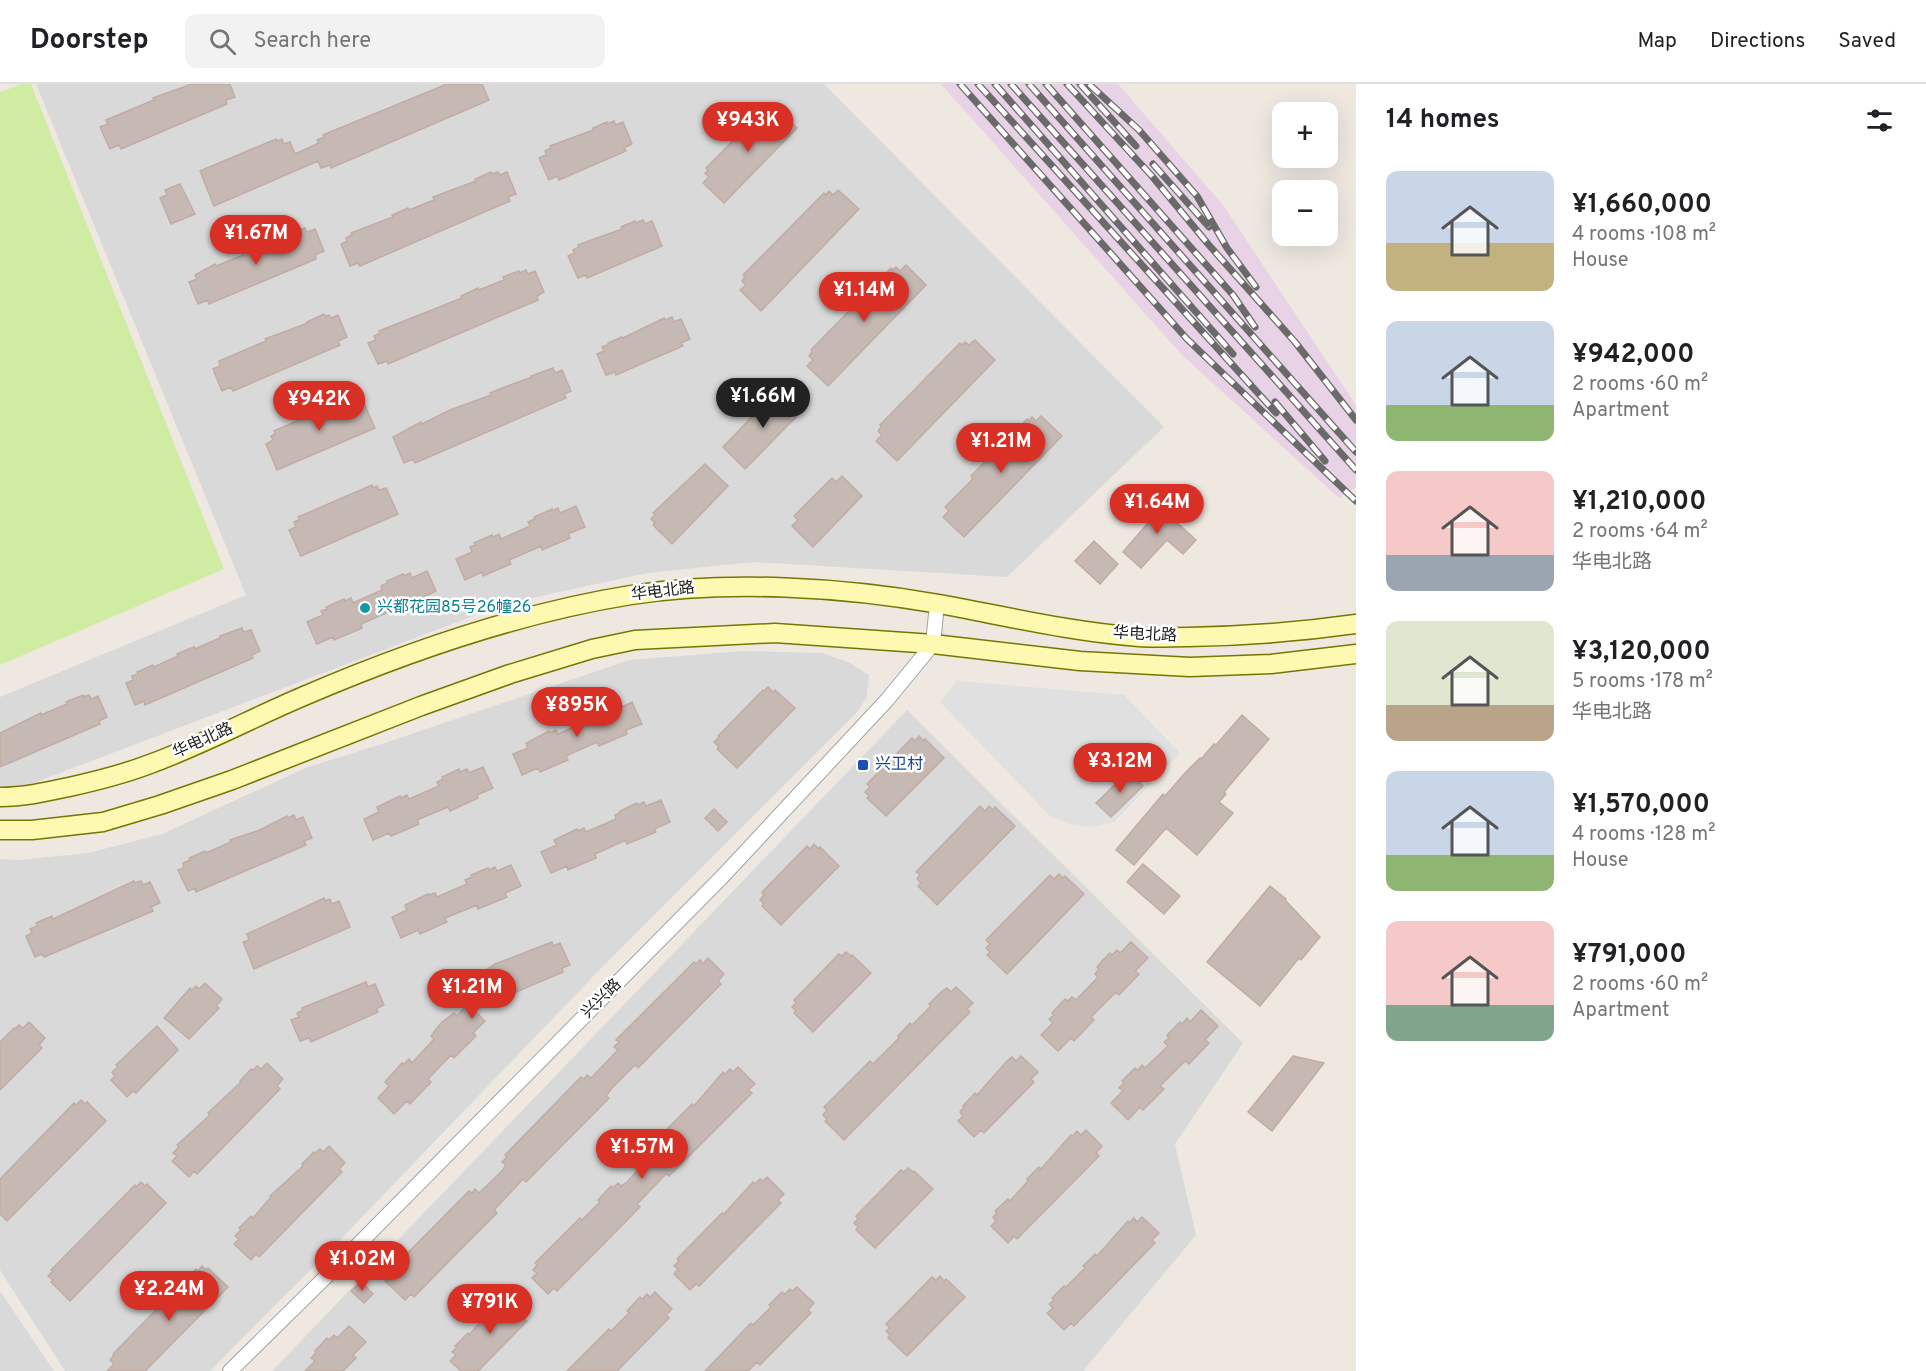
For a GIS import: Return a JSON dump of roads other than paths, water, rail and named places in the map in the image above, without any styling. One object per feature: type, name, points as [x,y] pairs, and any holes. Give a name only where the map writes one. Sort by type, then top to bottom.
[{"type":"main road","name":"华电北路","points":[[0,797],[27,797],[150,765],[306,695],[464,634],[548,611],[633,595],[700,587],[790,589],[857,594],[937,604],[1044,625],[1140,637],[1234,636],[1301,632],[1356,624]]},
{"type":"main road","name":"华电北路","points":[[0,830],[32,830],[103,822],[160,805],[476,686],[592,649],[624,642],[775,633],[933,644],[1080,661],[1190,667],[1270,664],[1356,654]]},
{"type":"street","points":[[933,644],[937,604]]},
{"type":"street","name":"兴兴路","points":[[230,1371],[722,877],[887,700],[933,644]]},
{"type":"railway","points":[[960,84],[1187,339],[1356,501]]},
{"type":"railway","points":[[978,84],[1276,413]]},
{"type":"railway","points":[[995,84],[1233,354]]},
{"type":"railway","points":[[1011,84],[1356,470]]},
{"type":"railway","points":[[1029,84],[1356,452]]},
{"type":"railway","points":[[1046,84],[1233,295],[1255,327]]},
{"type":"railway","points":[[1067,84],[1151,175],[1208,244],[1295,342],[1356,420]]},
{"type":"railway","points":[[1080,84],[1136,146]]},
{"type":"railway","points":[[1089,84],[1139,130],[1197,196],[1227,248],[1256,287]]},
{"type":"railway","points":[[1153,164],[1209,227]]},
{"type":"railway","points":[[1275,402],[1325,461]]},
{"type":"place","name":"兴都花园85号26幢26","points":[[365,608]]},
{"type":"place","name":"兴卫村","points":[[863,765]]}]
